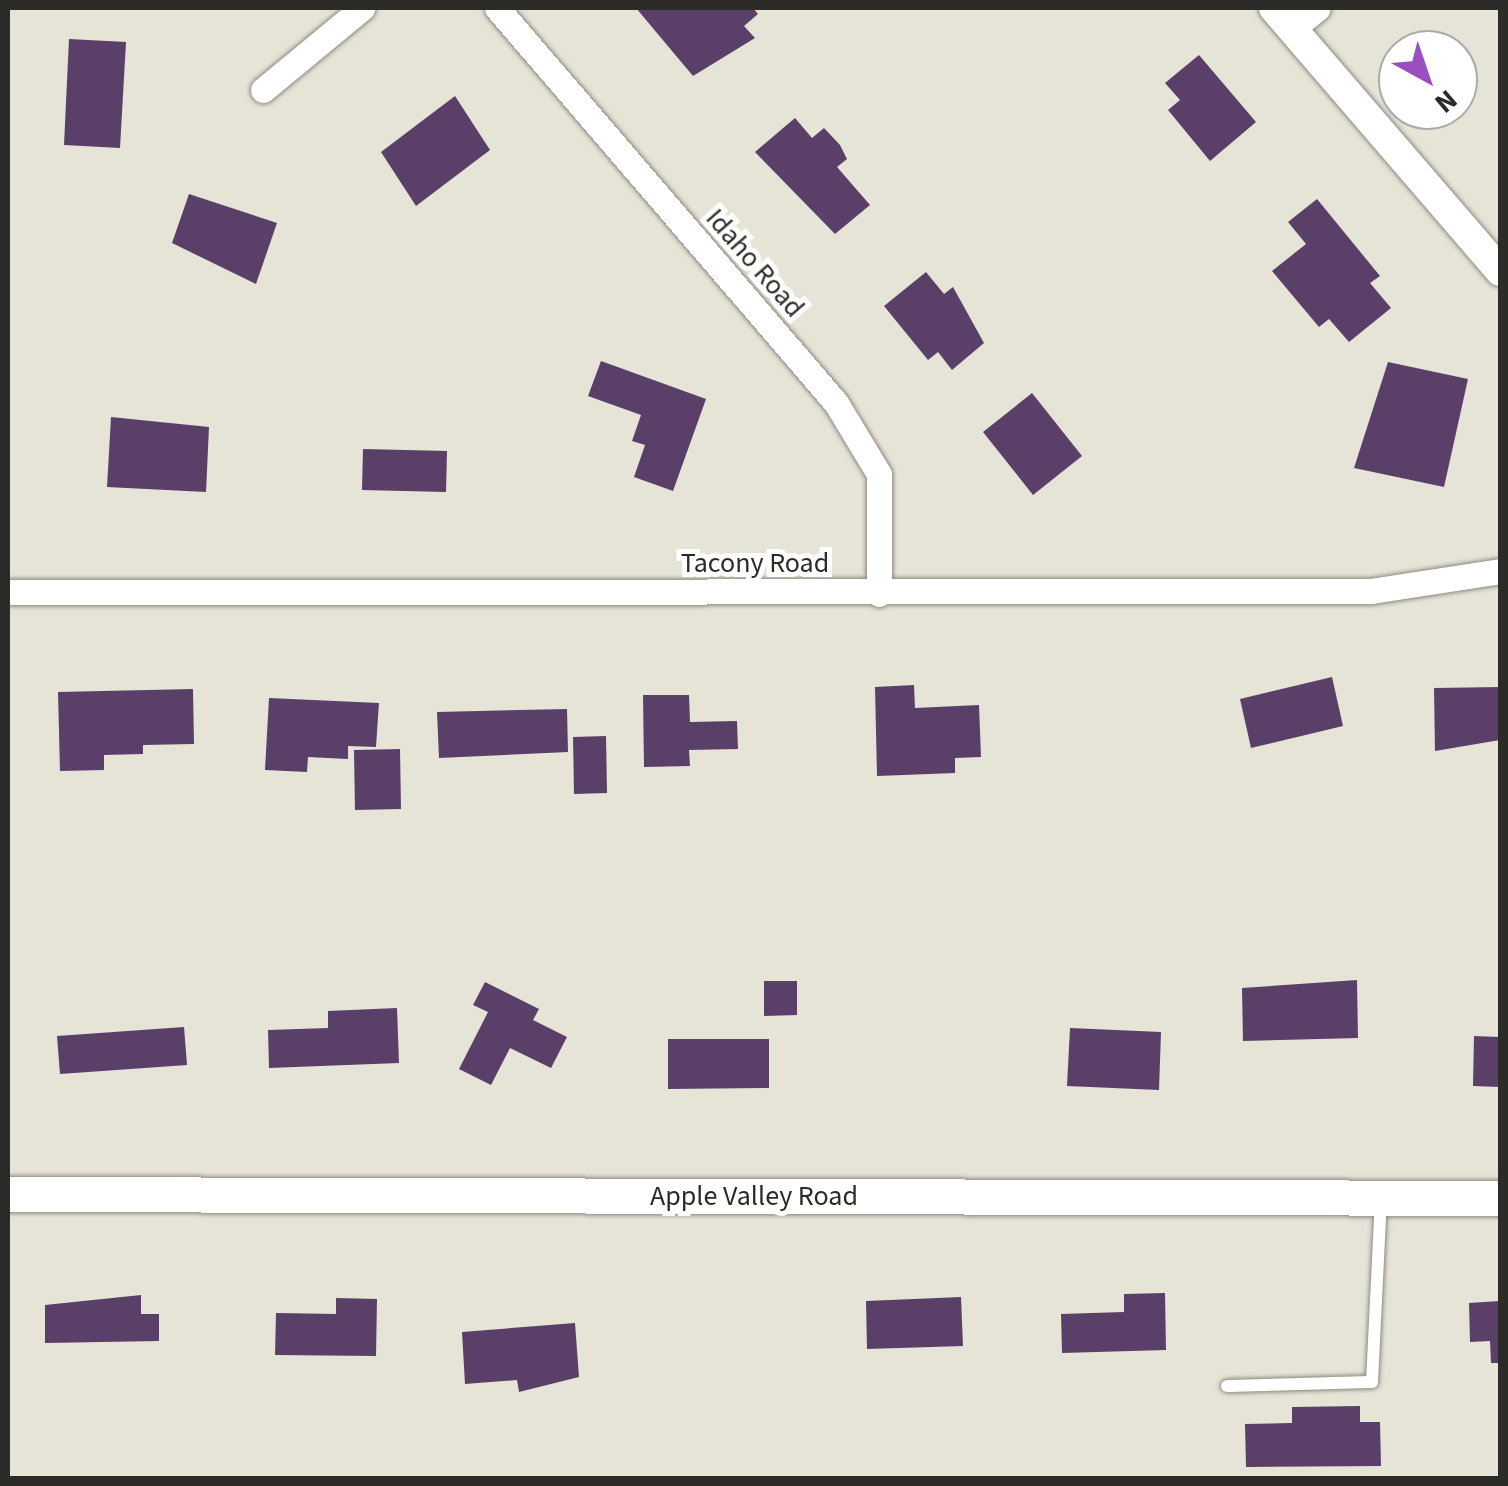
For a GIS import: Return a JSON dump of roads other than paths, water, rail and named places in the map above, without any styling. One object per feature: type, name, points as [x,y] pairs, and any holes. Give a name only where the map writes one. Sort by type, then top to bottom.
[{"type":"main road","name":"Apple Valley Road","points":[[8,1194],[1500,1198]]},
{"type":"street","points":[[263,90],[362,8]]},
{"type":"street","name":"Idaho Road","points":[[496,8],[836,403],[879,474],[880,594]]},
{"type":"street","points":[[1318,8],[1283,18],[1500,270]]},
{"type":"street","name":"Tacony Road","points":[[8,592],[1370,592],[1500,571]]},
{"type":"lane","points":[[1226,1386],[1372,1382],[1382,1198]]}]
